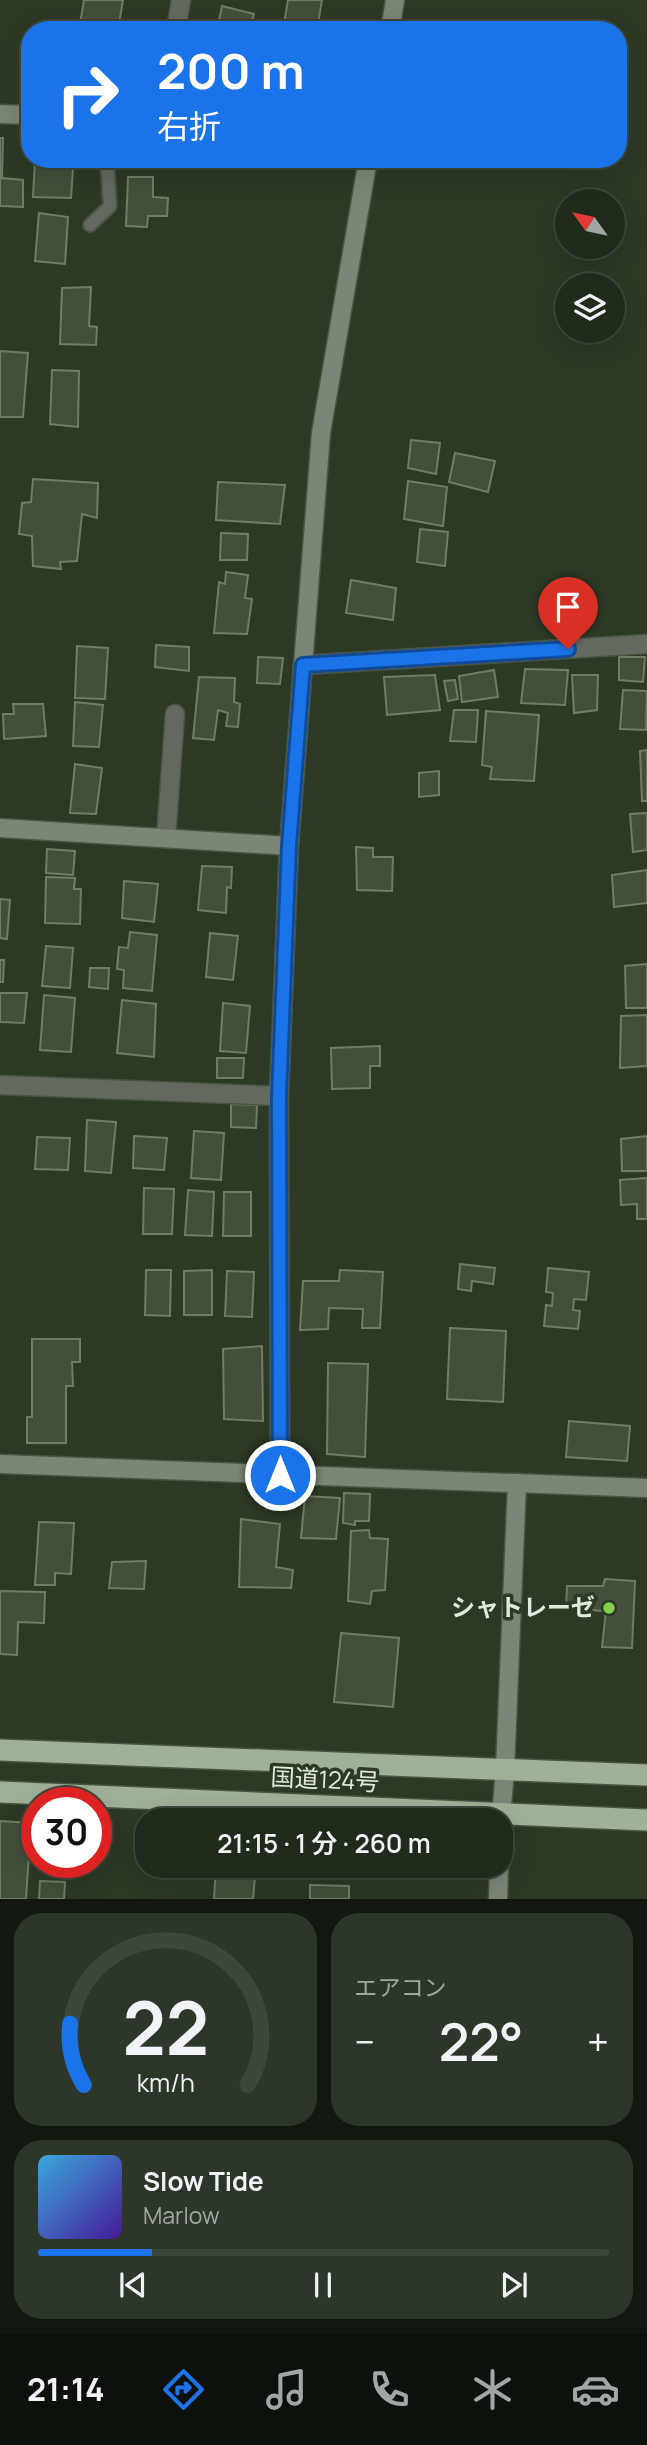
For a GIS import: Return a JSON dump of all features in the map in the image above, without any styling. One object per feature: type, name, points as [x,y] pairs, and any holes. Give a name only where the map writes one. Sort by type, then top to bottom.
[{"type":"highway","name":"国道124号","points":[[0,1750],[647,1775]]},
{"type":"highway","name":"国道124号","points":[[0,1792],[259,1808]]},
{"type":"highway","name":"国道124号","points":[[513,1823],[647,1820]]},
{"type":"street","points":[[178,21],[181,0]]},
{"type":"street","points":[[392,21],[395,0]]},
{"type":"street","points":[[0,114],[21,115]]},
{"type":"street","points":[[280,1475],[279,1096],[289,846],[321,433],[366,168]]},
{"type":"street","points":[[303,665],[647,644]]},
{"type":"street","points":[[166,838],[175,714]]},
{"type":"street","points":[[0,828],[289,846]]},
{"type":"street","points":[[0,1085],[279,1096]]},
{"type":"street","points":[[0,1464],[647,1488]]},
{"type":"street","points":[[502,1808],[517,1483]]},
{"type":"street","points":[[498,1899],[499,1878]]},
{"type":"lane","points":[[90,225],[110,206],[108,168]]},
{"type":"building","points":[[84,0],[123,0],[120,21],[80,21]]},
{"type":"building","points":[[288,0],[322,0],[318,21],[284,21]]},
{"type":"building","points":[[222,6],[254,14],[252,21],[219,21]]},
{"type":"building","points":[[0,138],[3,138],[2,178],[23,180],[23,207],[0,206]]},
{"type":"building","points":[[35,168],[73,168],[71,198],[33,197]]},
{"type":"building","points":[[128,177],[153,177],[153,197],[168,198],[167,216],[148,216],[147,227],[126,226]]},
{"type":"building","points":[[39,213],[68,217],[65,264],[35,261]]},
{"type":"building","points":[[91,287],[89,326],[97,327],[96,345],[60,344],[62,288]]},
{"type":"building","points":[[0,351],[28,353],[23,417],[0,417]]},
{"type":"building","points":[[52,370],[79,371],[78,427],[50,424]]},
{"type":"building","points":[[411,440],[440,443],[436,474],[408,468]]},
{"type":"building","points":[[455,453],[495,461],[488,492],[449,482]]},
{"type":"building","points":[[33,479],[98,483],[97,518],[82,514],[77,561],[60,562],[61,569],[33,566],[32,536],[19,534],[22,503],[31,502]]},
{"type":"building","points":[[408,481],[447,487],[443,526],[404,519]]},
{"type":"building","points":[[218,482],[285,485],[280,524],[216,520]]},
{"type":"building","points":[[420,529],[448,532],[445,566],[417,562]]},
{"type":"building","points":[[221,533],[248,534],[247,560],[220,560]]},
{"type":"building","points":[[226,572],[248,575],[245,598],[252,599],[247,634],[214,633],[219,582],[225,584]]},
{"type":"building","points":[[351,580],[396,588],[393,620],[346,613]]},
{"type":"building","points":[[156,645],[189,647],[189,671],[155,667]]},
{"type":"building","points":[[77,646],[108,648],[105,699],[75,698]]},
{"type":"building","points":[[258,657],[283,658],[280,684],[257,683]]},
{"type":"building","points":[[619,657],[645,657],[643,682],[619,680]]},
{"type":"building","points":[[525,669],[568,670],[565,705],[521,703]]},
{"type":"building","points":[[494,670],[498,697],[462,702],[459,676]]},
{"type":"building","points":[[435,675],[440,710],[387,715],[384,677]]},
{"type":"building","points":[[572,675],[598,675],[597,710],[574,713]]},
{"type":"building","points":[[199,677],[235,678],[234,702],[240,704],[238,727],[226,726],[228,713],[218,710],[214,740],[193,738]]},
{"type":"building","points":[[455,680],[458,699],[448,701],[444,681]]},
{"type":"building","points":[[623,690],[647,691],[646,730],[620,729]]},
{"type":"building","points":[[75,702],[103,705],[99,747],[73,746]]},
{"type":"building","points":[[13,704],[43,704],[46,736],[4,739],[3,714],[14,714]]},
{"type":"building","points":[[454,710],[478,710],[476,742],[450,741]]},
{"type":"building","points":[[486,711],[539,715],[534,781],[490,779],[492,767],[482,765]]},
{"type":"building","points":[[647,750],[647,801],[642,801],[640,751]]},
{"type":"building","points":[[75,764],[102,768],[96,814],[70,813]]},
{"type":"building","points":[[439,771],[439,795],[419,797],[419,773]]},
{"type":"building","points":[[647,813],[647,850],[633,852],[630,814]]},
{"type":"building","points":[[356,847],[373,848],[373,857],[393,857],[392,891],[357,890]]},
{"type":"building","points":[[47,849],[75,851],[73,875],[46,873]]},
{"type":"building","points":[[202,866],[232,867],[231,888],[227,887],[226,913],[198,910]]},
{"type":"building","points":[[647,870],[647,903],[614,907],[612,875]]},
{"type":"building","points":[[46,877],[75,878],[74,889],[81,889],[80,924],[45,923]]},
{"type":"building","points":[[124,881],[158,884],[154,922],[122,918]]},
{"type":"building","points":[[0,899],[10,900],[7,939],[0,938]]},
{"type":"building","points":[[130,932],[157,935],[152,991],[123,988],[124,970],[117,969],[119,947],[128,948]]},
{"type":"building","points":[[210,933],[238,936],[233,980],[206,977]]},
{"type":"building","points":[[46,946],[73,948],[70,988],[42,986]]},
{"type":"building","points":[[0,960],[4,960],[3,982],[0,982]]},
{"type":"building","points":[[647,964],[647,1008],[626,1008],[625,966]]},
{"type":"building","points":[[90,968],[109,968],[108,989],[89,987]]},
{"type":"building","points":[[0,993],[27,993],[24,1023],[0,1022]]},
{"type":"building","points":[[44,995],[75,998],[71,1052],[40,1050]]},
{"type":"building","points":[[122,1000],[156,1004],[154,1057],[117,1053]]},
{"type":"building","points":[[223,1003],[250,1006],[246,1053],[220,1051]]},
{"type":"building","points":[[647,1015],[647,1066],[620,1068],[621,1016]]},
{"type":"building","points":[[380,1046],[380,1066],[370,1066],[370,1088],[332,1089],[331,1048]]},
{"type":"building","points":[[217,1058],[244,1058],[243,1078],[217,1078]]},
{"type":"building","points":[[231,1104],[257,1105],[256,1128],[231,1127]]},
{"type":"building","points":[[87,1120],[116,1122],[111,1173],[85,1171]]},
{"type":"building","points":[[194,1131],[224,1133],[221,1180],[191,1178]]},
{"type":"building","points":[[134,1136],[167,1138],[164,1170],[133,1168]]},
{"type":"building","points":[[647,1136],[647,1171],[622,1171],[621,1139]]},
{"type":"building","points":[[37,1137],[70,1138],[68,1170],[35,1169]]},
{"type":"building","points":[[647,1178],[647,1219],[637,1219],[637,1204],[621,1205],[620,1180]]},
{"type":"building","points":[[144,1188],[174,1189],[172,1234],[143,1234]]},
{"type":"building","points":[[188,1190],[214,1192],[212,1236],[185,1235]]},
{"type":"building","points":[[224,1192],[251,1192],[251,1236],[223,1236]]},
{"type":"building","points":[[460,1264],[495,1268],[493,1284],[472,1281],[471,1291],[458,1289]]},
{"type":"building","points":[[548,1268],[589,1272],[586,1300],[574,1299],[573,1310],[580,1311],[578,1329],[544,1326],[546,1305],[552,1306],[553,1293],[546,1292]]},
{"type":"building","points":[[146,1270],[171,1270],[170,1316],[145,1315]]},
{"type":"building","points":[[212,1270],[212,1315],[184,1315],[184,1271]]},
{"type":"building","points":[[340,1270],[383,1272],[380,1328],[362,1328],[363,1309],[329,1308],[328,1329],[300,1330],[303,1281],[339,1281]]},
{"type":"building","points":[[227,1271],[254,1272],[252,1317],[225,1316]]},
{"type":"building","points":[[450,1328],[506,1331],[503,1402],[447,1399]]},
{"type":"building","points":[[32,1339],[80,1339],[80,1362],[72,1362],[73,1386],[66,1386],[66,1443],[27,1443],[27,1417],[32,1417]]},
{"type":"building","points":[[262,1346],[263,1421],[224,1419],[223,1349]]},
{"type":"building","points":[[328,1363],[368,1364],[365,1457],[327,1454]]},
{"type":"building","points":[[569,1421],[630,1426],[627,1461],[566,1457]]},
{"type":"building","points":[[344,1493],[370,1494],[369,1521],[355,1521],[355,1525],[343,1523]]},
{"type":"building","points":[[305,1496],[340,1498],[336,1539],[301,1538]]},
{"type":"building","points":[[241,1519],[280,1524],[276,1567],[293,1570],[291,1588],[239,1587]]},
{"type":"building","points":[[39,1522],[74,1523],[71,1574],[55,1573],[55,1585],[35,1585]]},
{"type":"building","points":[[369,1530],[370,1538],[388,1539],[385,1590],[372,1591],[370,1604],[348,1601],[351,1531]]},
{"type":"building","points":[[146,1561],[144,1589],[109,1588],[112,1562]]},
{"type":"building","points":[[605,1579],[635,1581],[632,1648],[602,1647],[606,1611],[566,1609],[567,1586],[603,1586]]},
{"type":"building","points":[[0,1591],[45,1592],[44,1623],[18,1622],[17,1655],[0,1654]]},
{"type":"building","points":[[341,1633],[399,1638],[393,1707],[334,1702]]},
{"type":"building","points":[[0,1821],[21,1822],[21,1878],[27,1878],[26,1899],[0,1899]]},
{"type":"building","points":[[215,1878],[255,1878],[253,1899],[214,1899]]},
{"type":"building","points":[[40,1881],[65,1882],[64,1899],[39,1899]]},
{"type":"building","points":[[310,1885],[349,1886],[349,1899],[310,1899]]},
{"type":"place","name":"シャトレーゼ","points":[[609,1608]]},
{"type":"route","points":[[280,1475],[279,1096],[289,846],[303,665],[568,649]]}]
